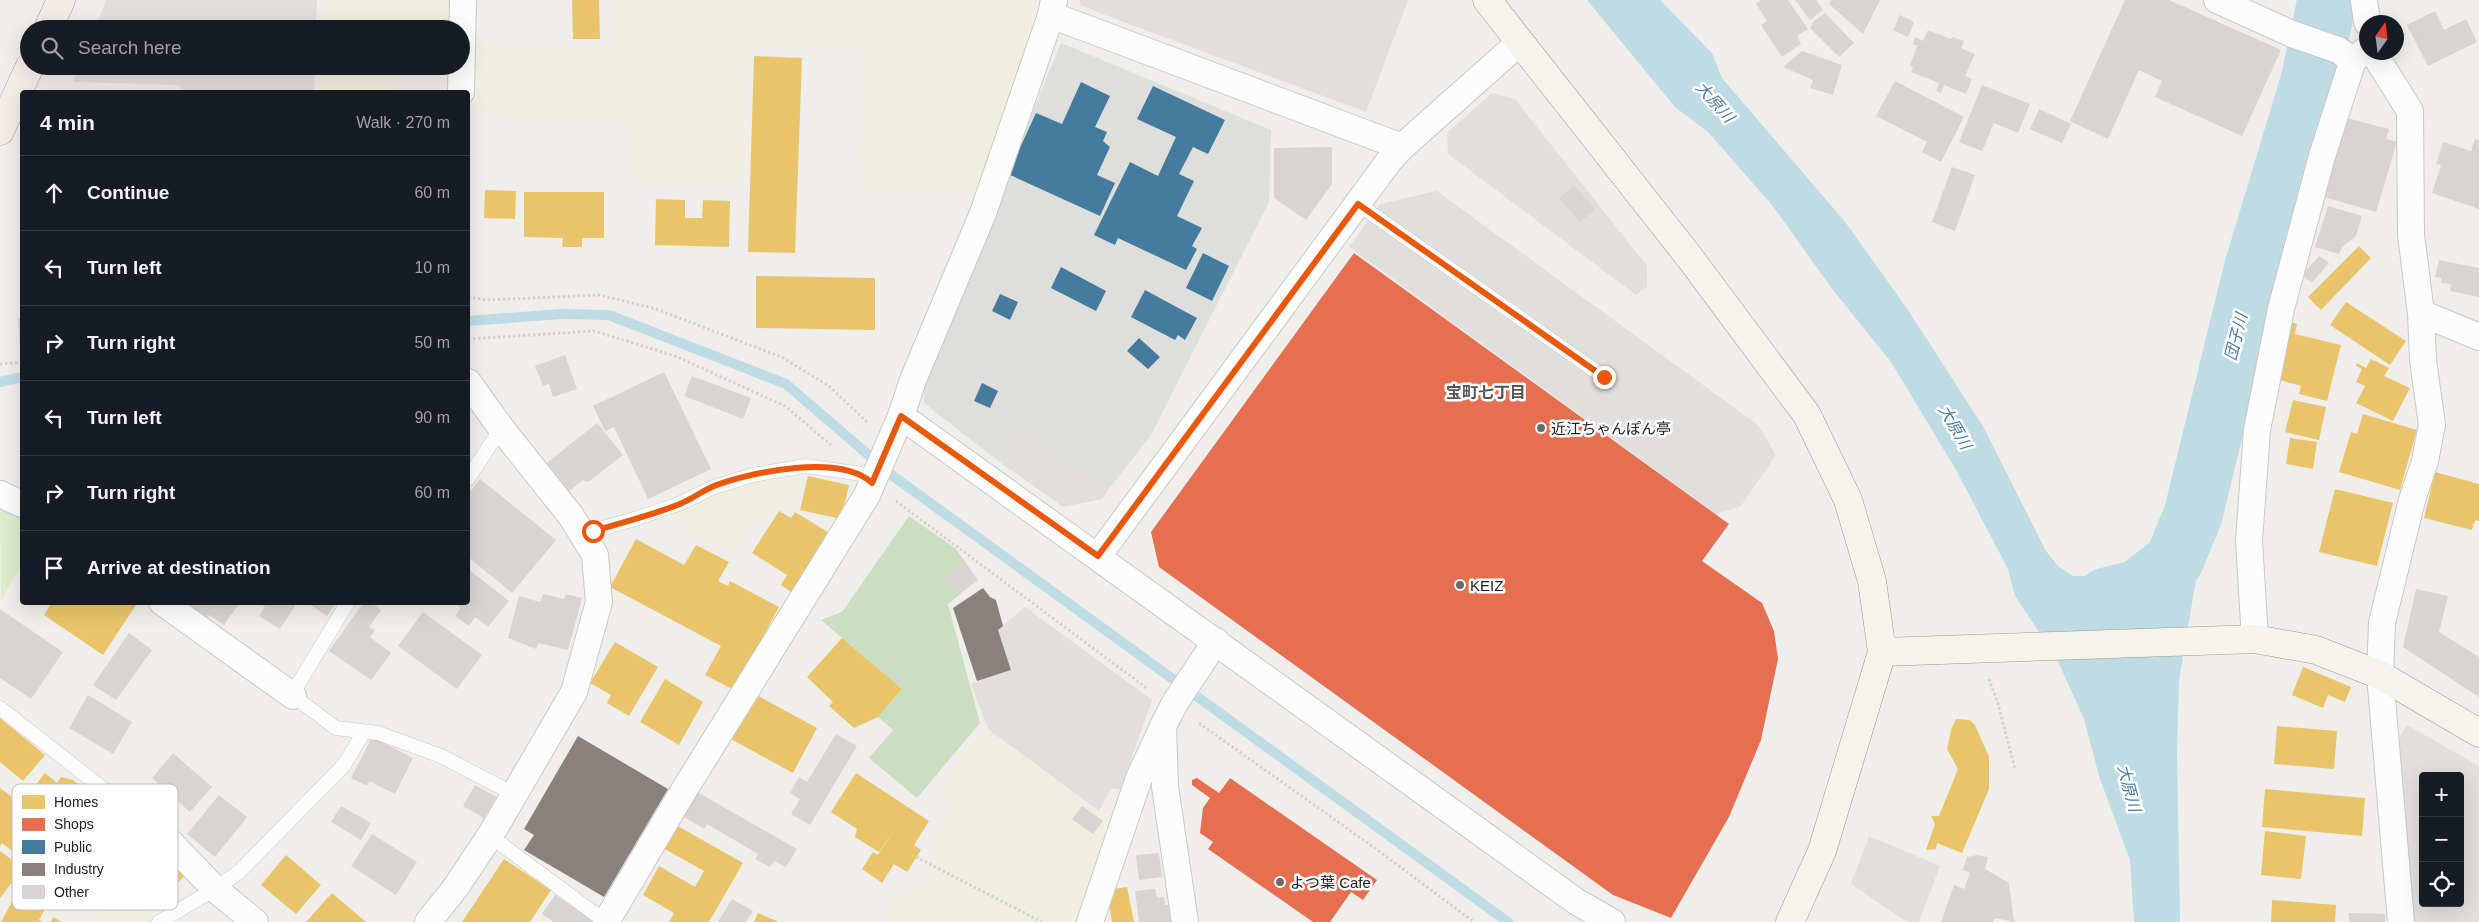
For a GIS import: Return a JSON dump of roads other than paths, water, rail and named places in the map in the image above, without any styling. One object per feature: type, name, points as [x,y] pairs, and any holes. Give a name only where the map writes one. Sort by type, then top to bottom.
[{"type":"main road","points":[[52,20],[62,0]]},
{"type":"main road","points":[[0,131],[26,75]]},
{"type":"street","points":[[463,0],[463,20]]},
{"type":"street","points":[[1487,0],[1690,258],[1807,415],[1848,500],[1872,581],[1882,652],[1822,851],[1790,922]]},
{"type":"street","points":[[2217,0],[2292,34],[2358,53],[2410,111],[2411,236],[2421,313],[2423,360],[2432,425],[2425,462],[2412,500],[2382,623],[2380,675],[2401,922]]},
{"type":"street","points":[[2364,0],[2366,15]]},
{"type":"street","points":[[606,922],[678,800],[867,495],[869,478],[889,443],[901,416],[913,380],[983,213],[1052,7],[1101,23],[1402,147]]},
{"type":"street","points":[[1098,556],[1402,147],[1520,42]]},
{"type":"street","points":[[2244,639],[2257,430],[2281,309],[2322,156],[2358,53]]},
{"type":"street","points":[[461,75],[461,90]]},
{"type":"street","points":[[2421,313],[2479,337]]},
{"type":"street","points":[[428,922],[456,887],[490,836],[574,692],[599,602],[595,554],[571,516],[500,428],[470,385]]},
{"type":"street","points":[[901,416],[1098,556],[1210,651],[1577,902],[1612,922]]},
{"type":"street","points":[[0,494],[20,503]]},
{"type":"street","points":[[166,605],[293,696]]},
{"type":"street","points":[[1882,652],[2244,639],[2316,650],[2380,675],[2479,733]]},
{"type":"street","points":[[1090,922],[1138,778],[1171,712],[1210,651]]},
{"type":"street","points":[[1171,712],[1165,787],[1185,922]]},
{"type":"street","points":[[178,851],[216,889],[255,922]]},
{"type":"lane","points":[[1358,204],[1604,377]]},
{"type":"lane","points":[[470,476],[500,428]]},
{"type":"lane","points":[[582,534],[638,518],[681,503],[714,486],[753,475],[805,466],[869,478]]},
{"type":"lane","points":[[346,605],[294,691],[293,696],[336,728],[378,733],[441,756],[514,794]]},
{"type":"lane","points":[[0,708],[96,784]]},
{"type":"lane","points":[[159,922],[216,889],[239,872],[344,765],[364,732]]},
{"type":"lane","points":[[490,836],[606,922]]},
{"type":"water","name":"大原川","points":[[1587,0],[1660,0],[1712,53],[1722,78],[1846,223],[1908,310],[1984,428],[2046,551],[2058,566],[2073,576],[2093,576],[2133,567],[2153,549],[2198,568],[2179,680],[2177,752],[2180,922],[2134,922],[2130,860],[2099,776],[2084,719],[2057,659],[2015,596],[2008,569],[1956,470],[1891,362],[1833,290],[1772,205],[1708,132],[1675,107]]},
{"type":"waterway","name":"団子川","points":[[2106,597],[2138,589],[2174,561],[2193,515],[2253,270],[2310,81],[2327,0]]},
{"type":"waterway","points":[[470,321],[562,314],[609,315],[786,384],[893,476],[1508,922]]},
{"type":"waterway","points":[[0,382],[20,377]]},
{"type":"place","name":"近江ちゃんぽん亭","points":[[1541,428]]},
{"type":"place","name":"KEIZ","points":[[1460,585]]},
{"type":"place","name":"よつ葉 Cafe","points":[[1280,882]]},
{"type":"district","name":"宝町七丁目","points":[[1486,392]]}]
